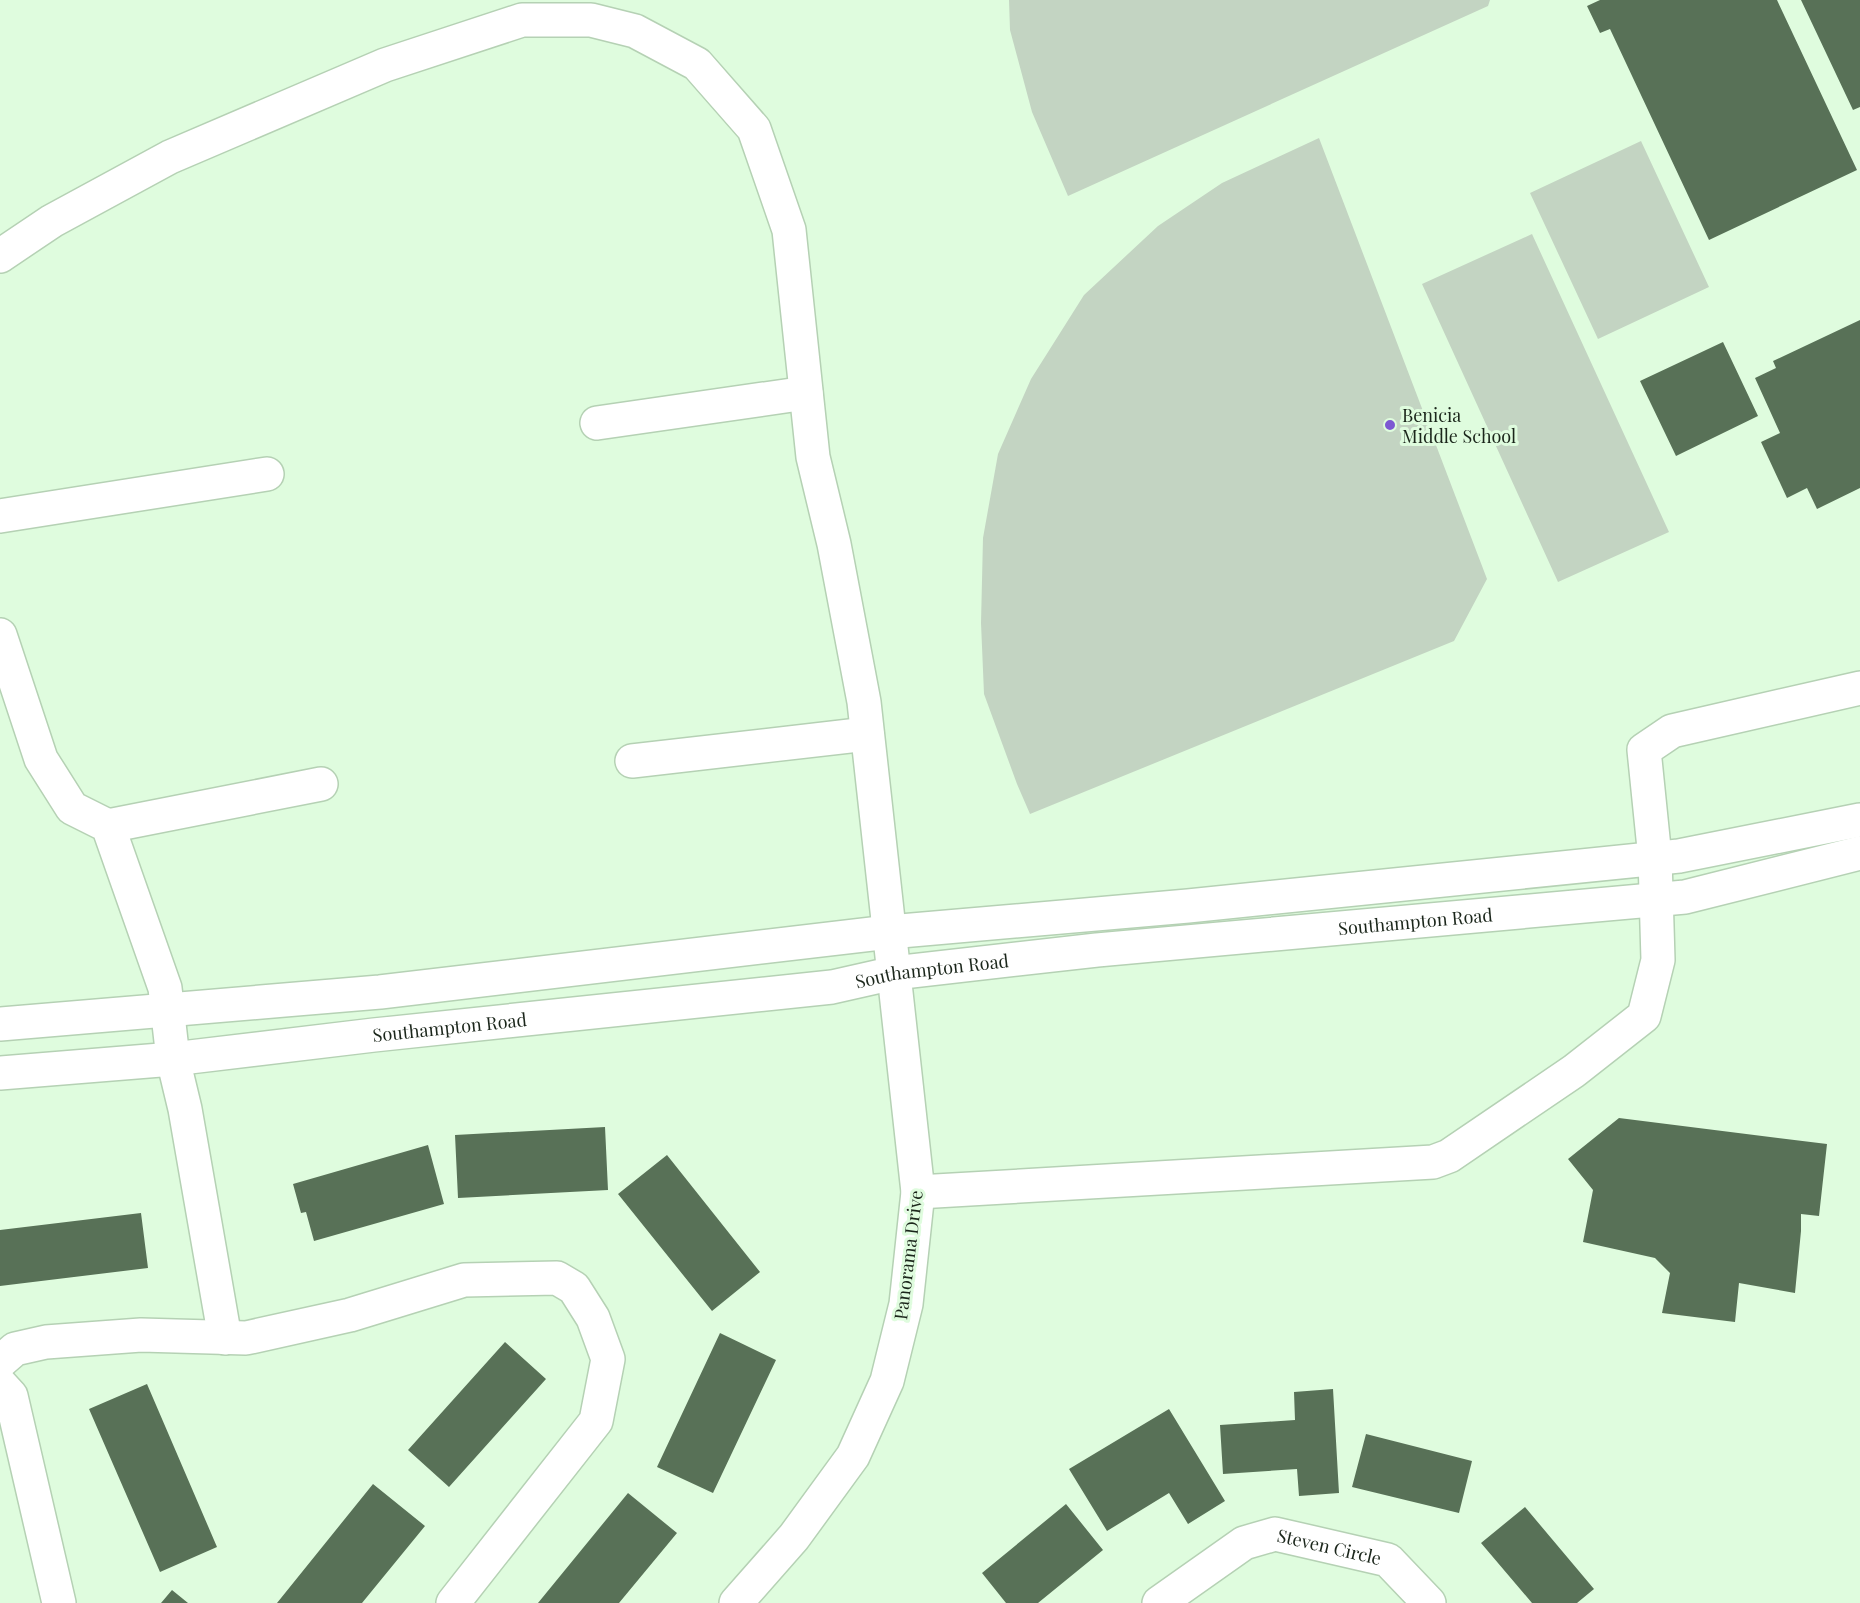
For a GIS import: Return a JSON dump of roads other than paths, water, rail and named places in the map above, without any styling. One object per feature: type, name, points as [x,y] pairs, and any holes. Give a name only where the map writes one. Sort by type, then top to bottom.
[{"type":"street","name":"Panorama Drive","points":[[0,255],[52,221],[170,157],[385,65],[522,20],[591,20],[635,31],[697,64],[754,129],[789,230],[813,457],[834,544],[864,702],[918,1192],[906,1304],[886,1381],[853,1456],[794,1537],[736,1603]]},
{"type":"street","points":[[597,423],[806,393]]},
{"type":"street","points":[[0,516],[267,474]]},
{"type":"street","points":[[0,635],[41,759],[72,808],[108,826],[321,784]]},
{"type":"street","points":[[918,1192],[1433,1162],[1449,1156],[1574,1071],[1644,1016],[1658,960],[1655,858],[1644,750],[1672,731],[1860,688]]},
{"type":"street","points":[[632,761],[867,734]]},
{"type":"street","points":[[0,1024],[380,992],[890,932],[1188,906],[1679,856],[1860,820]]},
{"type":"street","points":[[108,826],[165,988],[173,1059],[185,1109],[225,1338]]},
{"type":"street","name":"Southampton Road","points":[[0,1073],[173,1059],[385,1034],[832,987],[894,973],[1097,950],[1685,897],[1860,853]]},
{"type":"street","points":[[0,1362],[15,1349],[46,1342],[141,1335],[246,1338],[350,1315],[464,1280],[556,1278],[574,1288],[593,1318],[608,1359],[596,1422],[453,1603]]},
{"type":"street","points":[[0,1384],[11,1396],[59,1603]]},
{"type":"street","name":"Steven Circle","points":[[1159,1603],[1244,1543],[1275,1534],[1388,1560],[1429,1603]]},
{"type":"place","name":"Benicia Middle School","points":[[1390,425]]}]
